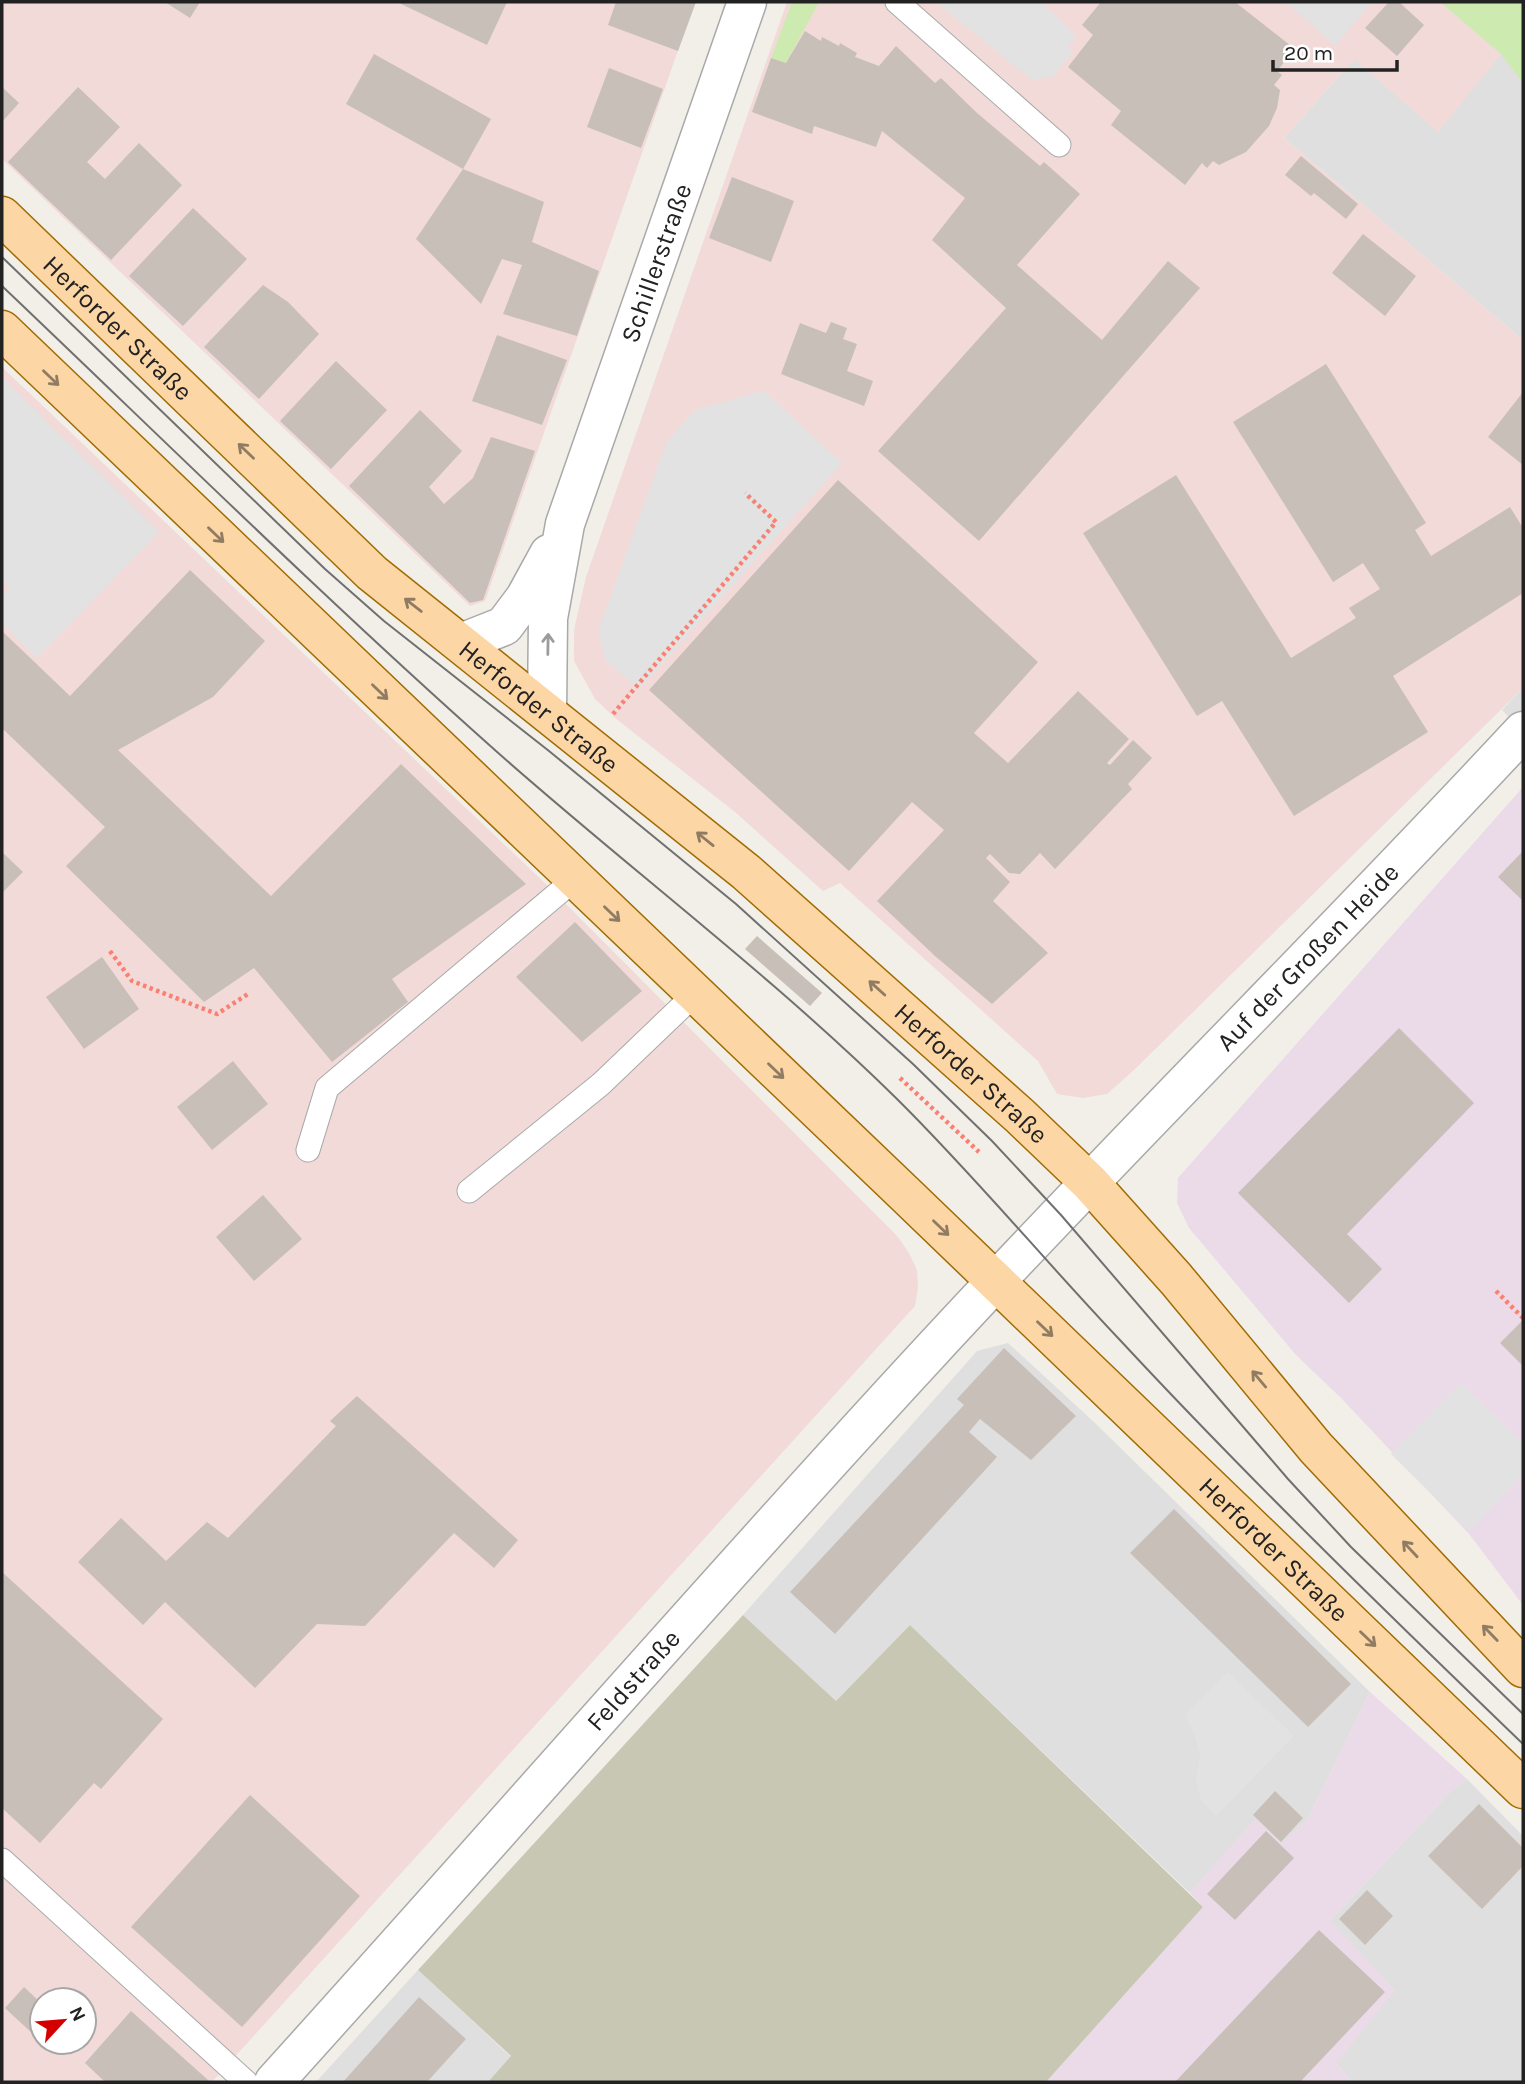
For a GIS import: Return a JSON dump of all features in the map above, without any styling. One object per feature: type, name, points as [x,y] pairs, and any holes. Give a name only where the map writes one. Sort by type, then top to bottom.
[{"type":"main road","name":"Herforder Straße","points":[[2,216],[372,573],[746,872],[1000,1098],[1090,1183],[1177,1279],[1316,1448],[1523,1668]]},
{"type":"main road","name":"Herforder Straße","points":[[2,330],[1523,1790]]},
{"type":"street","name":"Schillerstraße","points":[[547,712],[548,618],[565,524],[747,2]]},
{"type":"street","name":"Schillerstraße","points":[[461,643],[504,626],[525,598],[565,524]]},
{"type":"street","name":"Auf der Großen Heide","points":[[1090,1183],[1327,939],[1523,731]]},
{"type":"street","points":[[996,1282],[1090,1183]]},
{"type":"street","name":"Feldstraße","points":[[274,2082],[839,1451],[996,1282]]},
{"type":"lane","points":[[897,2],[1059,145]]},
{"type":"lane","points":[[308,1150],[327,1088],[575,879]]},
{"type":"lane","points":[[469,1191],[601,1084],[695,994]]},
{"type":"lane","points":[[2,1860],[246,2082]]},
{"type":"path","points":[[605,723],[776,522],[745,493]]},
{"type":"path","points":[[110,951],[132,981],[217,1014],[248,994]]},
{"type":"path","points":[[900,1078],[979,1152]]},
{"type":"path","points":[[1496,1291],[1523,1318]]},
{"type":"shaded area","points":[[2,2],[695,2],[485,601],[470,606],[2,159]]},
{"type":"shaded area","points":[[787,2],[1440,2],[1501,54],[1438,132],[1354,59],[1284,138],[1523,340],[1523,688],[1107,1094],[1083,1098],[1057,1094],[1038,1061],[840,883],[823,891],[735,812],[615,718],[595,699],[574,661],[574,630],[586,577]]},
{"type":"shaded area","points":[[936,2],[1042,2],[1076,36],[1068,47],[1073,51],[1054,76],[1032,80]]},
{"type":"shaded area","points":[[1286,2],[1372,2],[1335,46]]},
{"type":"shaded area","points":[[1440,2],[1523,2],[1523,340],[1284,138],[1354,59],[1500,54]]},
{"type":"shaded area","points":[[2,367],[550,888],[898,1237],[917,1270],[915,1306],[212,2082],[2,2082]]},
{"type":"shaded area","points":[[2,377],[159,532],[37,658],[2,623],[2,597],[10,588],[2,580]]},
{"type":"shaded area","points":[[764,391],[842,463],[640,689],[605,660],[598,631],[667,441],[695,410]]},
{"type":"shaded area","points":[[1523,688],[1523,732],[1502,710]]},
{"type":"shaded area","points":[[1523,787],[1523,1605],[1469,1534],[1341,1398],[1296,1355],[1189,1228],[1177,1203],[1178,1178]]},
{"type":"shaded area","points":[[1008,1343],[1095,1423],[1370,1692],[1308,1819],[1281,1844],[1255,1820],[1190,1893],[910,1625],[836,1701],[743,1615],[977,1351]]},
{"type":"shaded area","points":[[1461,1383],[1523,1444],[1523,1475],[1469,1531],[1391,1454]]},
{"type":"shaded area","points":[[743,1615],[836,1701],[910,1625],[1203,1907],[1046,2082],[488,2082],[511,2056],[418,1970]]},
{"type":"shaded area","points":[[1228,1672],[1294,1736],[1216,1816],[1201,1800],[1196,1782],[1200,1754],[1185,1715]]},
{"type":"shaded area","points":[[1370,1692],[1467,1779],[1451,1791],[1330,1921],[1395,1990],[1336,2064],[1353,2082],[1046,2082],[1203,1907],[1190,1893],[1255,1819],[1281,1843],[1308,1819]]},
{"type":"shaded area","points":[[1467,1779],[1523,1836],[1523,2082],[1353,2082],[1336,2064],[1330,1921],[1451,1791]]},
{"type":"shaded area","points":[[418,1970],[511,2057],[488,2082],[316,2082]]},
{"type":"green space","points":[[792,2],[819,2],[786,63],[771,58]]},
{"type":"green space","points":[[1440,2],[1523,2],[1523,83],[1501,54]]},
{"type":"building","points":[[165,2],[200,2],[190,18]]},
{"type":"building","points":[[397,2],[507,2],[487,45]]},
{"type":"building","points":[[616,2],[696,2],[678,51],[608,25]]},
{"type":"building","points":[[1101,2],[1235,2],[1295,49],[1277,71],[1282,75],[1274,85],[1280,90],[1277,108],[1269,126],[1246,152],[1219,165],[1213,161],[1207,168],[1202,163],[1185,185],[1111,125],[1121,111],[1068,67],[1093,35],[1082,25]]},
{"type":"building","points":[[1389,2],[1399,2],[1424,25],[1397,56],[1365,28]]},
{"type":"building","points":[[805,31],[821,41],[822,37],[839,46],[840,43],[857,53],[855,57],[879,66],[896,46],[935,83],[941,78],[977,113],[1040,166],[1044,162],[1080,194],[1017,265],[1102,340],[1168,261],[1200,288],[979,541],[878,451],[1006,308],[932,240],[965,198],[882,131],[876,147],[814,126],[812,134],[752,112],[771,58],[786,63]]},
{"type":"building","points":[[374,54],[491,119],[463,169],[346,104]]},
{"type":"building","points":[[609,68],[663,89],[641,148],[587,127]]},
{"type":"building","points":[[2,87],[19,103],[2,122]]},
{"type":"building","points":[[78,87],[120,127],[87,162],[105,179],[139,143],[182,185],[111,260],[8,162]]},
{"type":"building","points":[[1301,156],[1358,204],[1346,219],[1314,193],[1311,196],[1285,175]]},
{"type":"building","points":[[463,169],[544,202],[532,242],[599,271],[577,336],[503,314],[522,265],[502,259],[481,304],[416,239]]},
{"type":"building","points":[[732,177],[794,201],[771,262],[709,238]]},
{"type":"building","points":[[193,208],[247,259],[183,326],[129,276]]},
{"type":"building","points":[[1363,234],[1416,276],[1385,316],[1332,273]]},
{"type":"building","points":[[263,285],[288,302],[319,334],[259,399],[204,347]]},
{"type":"building","points":[[831,322],[847,328],[843,339],[857,344],[847,371],[873,381],[864,406],[781,374],[800,323],[826,333]]},
{"type":"building","points":[[497,335],[567,360],[542,425],[472,401]]},
{"type":"building","points":[[336,361],[387,410],[331,469],[280,421]]},
{"type":"building","points":[[1326,364],[1426,523],[1415,530],[1431,556],[1510,507],[1523,528],[1523,593],[1393,676],[1428,732],[1294,816],[1222,701],[1197,716],[1083,533],[1176,475],[1291,658],[1356,618],[1349,608],[1380,589],[1363,563],[1333,582],[1233,422]]},
{"type":"building","points":[[1523,392],[1523,465],[1488,437]]},
{"type":"building","points":[[420,410],[462,451],[429,487],[444,504],[473,478],[491,437],[535,451],[483,600],[470,603],[349,486]]},
{"type":"building","points":[[838,480],[1038,662],[974,733],[1008,763],[1078,691],[1129,739],[1107,763],[1110,765],[1133,740],[1152,758],[1128,784],[1132,789],[1055,869],[1040,853],[1020,874],[1009,873],[990,854],[986,858],[1010,882],[993,901],[1048,953],[992,1004],[935,956],[877,901],[944,830],[912,802],[849,871],[649,690]]},
{"type":"building","points":[[190,570],[265,641],[213,697],[118,750],[271,896],[401,764],[526,884],[392,979],[408,1002],[332,1062],[254,968],[204,1002],[66,866],[105,827],[4,730],[2,732],[2,631],[70,696]]},
{"type":"building","points":[[1523,851],[1523,901],[1498,877]]},
{"type":"building","points":[[2,852],[23,872],[2,893]]},
{"type":"building","points":[[575,922],[642,991],[582,1042],[516,977]]},
{"type":"building","points":[[757,936],[822,993],[810,1006],[745,949]]},
{"type":"building","points":[[102,957],[139,1009],[84,1049],[46,997]]},
{"type":"building","points":[[1399,1028],[1474,1103],[1347,1234],[1382,1269],[1349,1303],[1238,1193]]},
{"type":"building","points":[[233,1061],[268,1104],[212,1150],[177,1107]]},
{"type":"building","points":[[263,1195],[302,1239],[254,1281],[216,1237]]},
{"type":"building","points":[[1523,1320],[1523,1366],[1500,1343]]},
{"type":"building","points":[[1004,1348],[1076,1416],[1031,1460],[980,1419],[969,1432],[997,1457],[835,1634],[790,1592],[964,1405],[957,1399]]},
{"type":"building","points":[[357,1396],[518,1540],[494,1568],[454,1533],[365,1626],[317,1624],[255,1688],[165,1602],[143,1625],[78,1562],[121,1518],[166,1561],[207,1522],[228,1538],[336,1426],[330,1421]]},
{"type":"building","points":[[1174,1509],[1351,1684],[1308,1727],[1130,1553]]},
{"type":"building","points":[[2,1572],[163,1719],[101,1789],[94,1783],[40,1843],[2,1808]]},
{"type":"building","points":[[1275,1791],[1303,1818],[1281,1842],[1253,1815]]},
{"type":"building","points":[[250,1795],[360,1896],[242,2027],[131,1927]]},
{"type":"building","points":[[1479,1804],[1523,1848],[1523,1866],[1482,1909],[1428,1856]]},
{"type":"building","points":[[1266,1831],[1294,1858],[1235,1920],[1207,1894]]},
{"type":"building","points":[[1367,1890],[1393,1916],[1365,1945],[1339,1919]]},
{"type":"building","points":[[1319,1930],[1385,1992],[1300,2082],[1175,2082]]},
{"type":"building","points":[[24,1987],[28,1991],[28,2029],[5,2008]]},
{"type":"building","points":[[419,1997],[466,2039],[427,2082],[343,2082]]},
{"type":"building","points":[[131,2011],[208,2080],[105,2082],[85,2063],[91,2056],[98,2056],[98,2048]]},
{"type":"tram line","points":[[2,257],[325,569],[384,621],[736,904],[913,1064],[992,1141],[1061,1215],[1288,1479],[1351,1547],[1523,1714]]},
{"type":"tram line","points":[[2,286],[433,694],[546,794],[799,1008],[896,1098],[1218,1443],[1369,1595],[1523,1744]]}]
